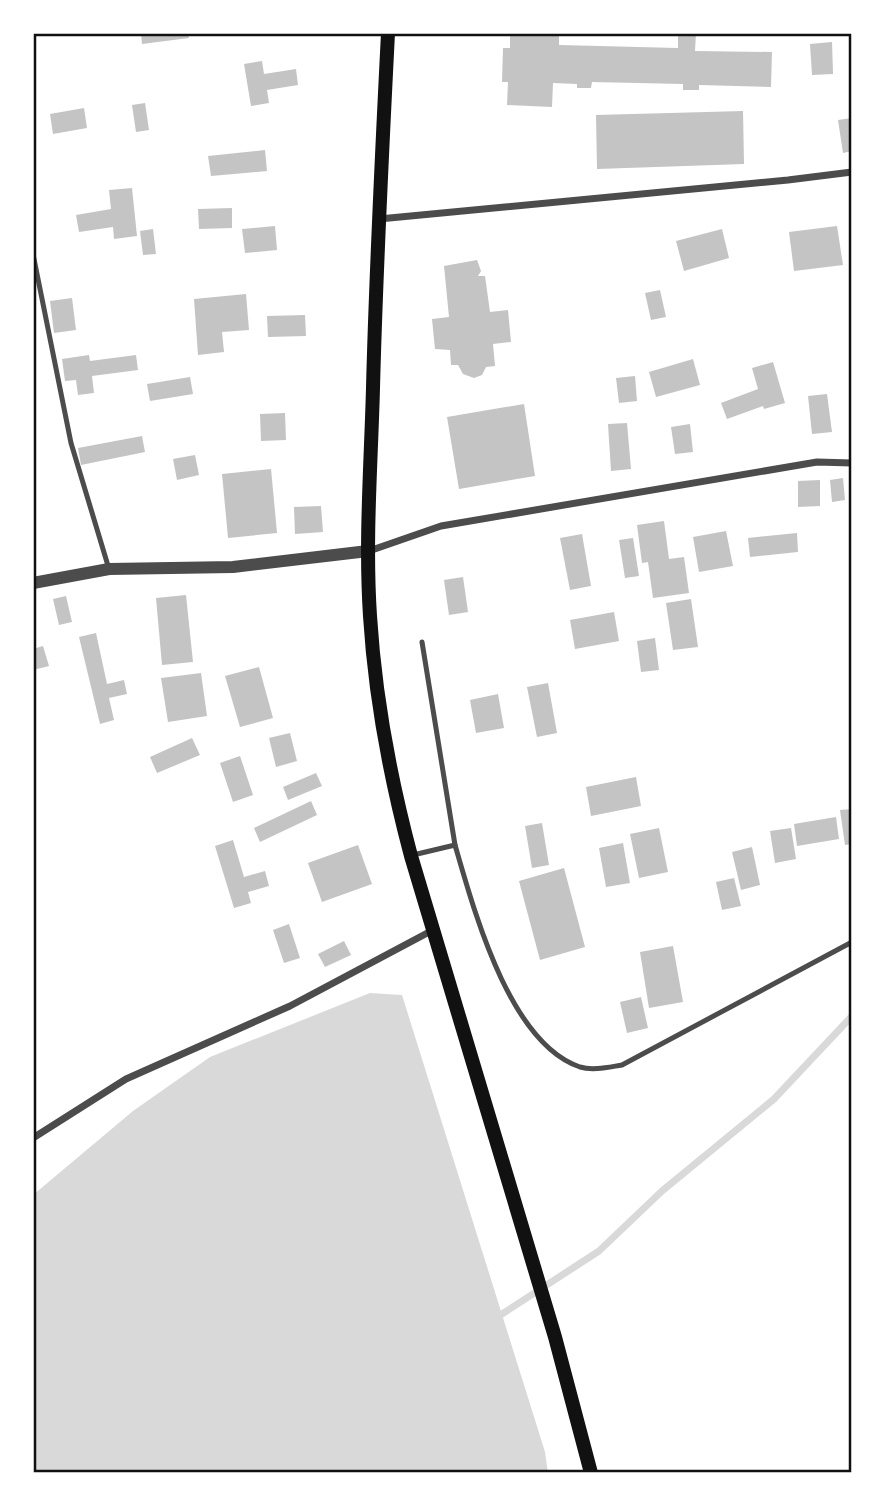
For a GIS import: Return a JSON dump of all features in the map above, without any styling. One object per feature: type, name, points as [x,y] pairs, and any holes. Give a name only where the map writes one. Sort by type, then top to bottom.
[{"type":"main road","points":[[388,33],[378,219],[368,551],[370,615],[380,711],[411,856],[555,1337],[590,1473]]},
{"type":"street","points":[[378,219],[852,172]]},
{"type":"street","points":[[33,583],[109,569],[233,567],[368,551],[441,526],[817,462],[852,463]]},
{"type":"street","points":[[33,1138],[126,1079],[290,1006],[433,930]]},
{"type":"lane","points":[[33,254],[71,443],[109,569]]},
{"type":"lane","points":[[422,642],[455,845],[477,917],[508,993],[531,1030],[555,1054],[581,1068],[599,1069],[622,1065],[852,943]]},
{"type":"lane","points":[[411,856],[455,845]]},
{"type":"shaded area","points":[[370,993],[402,995],[545,1452],[548,1473],[33,1473],[33,1195],[133,1111],[210,1057]]},
{"type":"building","points":[[141,33],[188,33],[189,38],[142,44]]},
{"type":"building","points":[[510,33],[559,33],[559,45],[678,48],[678,33],[696,33],[695,51],[772,52],[771,87],[699,85],[699,90],[683,90],[683,84],[592,82],[591,88],[577,88],[577,84],[553,83],[552,107],[507,105],[508,82],[502,82],[503,48],[510,48]]},
{"type":"building","points":[[832,42],[833,74],[812,75],[810,44]]},
{"type":"building","points":[[262,61],[264,74],[296,69],[298,85],[267,90],[269,103],[251,106],[244,64]]},
{"type":"building","points":[[145,103],[149,130],[136,132],[132,105]]},
{"type":"building","points":[[84,108],[87,128],[53,134],[50,114]]},
{"type":"building","points":[[743,111],[744,164],[597,169],[596,115]]},
{"type":"building","points":[[852,118],[852,151],[843,153],[838,120]]},
{"type":"building","points":[[265,150],[267,171],[211,176],[208,156]]},
{"type":"building","points":[[132,188],[137,236],[114,239],[113,227],[79,232],[76,215],[111,209],[109,190]]},
{"type":"building","points":[[232,208],[232,228],[199,229],[198,209]]},
{"type":"building","points":[[275,226],[277,250],[245,253],[242,229]]},
{"type":"building","points":[[837,226],[843,265],[794,271],[789,232]]},
{"type":"building","points":[[153,229],[156,254],[143,255],[140,231]]},
{"type":"building","points":[[722,229],[729,258],[684,271],[676,241]]},
{"type":"building","points":[[477,260],[481,271],[478,276],[485,276],[490,312],[508,310],[511,342],[493,344],[495,366],[486,367],[482,375],[474,378],[463,374],[458,365],[451,365],[450,350],[435,349],[432,319],[449,317],[444,266]]},
{"type":"building","points":[[660,290],[666,317],[651,320],[645,293]]},
{"type":"building","points":[[246,294],[249,330],[222,332],[224,352],[198,355],[194,299]]},
{"type":"building","points":[[72,298],[76,330],[54,333],[50,301]]},
{"type":"building","points":[[305,315],[306,336],[268,337],[267,316]]},
{"type":"building","points":[[89,355],[90,361],[136,355],[138,370],[92,376],[94,393],[78,395],[76,380],[65,381],[62,359]]},
{"type":"building","points":[[693,359],[700,385],[656,397],[649,372]]},
{"type":"building","points":[[773,362],[785,403],[764,409],[763,406],[727,419],[721,403],[758,389],[752,368]]},
{"type":"building","points":[[635,376],[637,401],[619,403],[616,378]]},
{"type":"building","points":[[190,377],[193,394],[150,401],[147,384]]},
{"type":"building","points":[[827,394],[832,432],[812,434],[808,396]]},
{"type":"building","points":[[524,404],[535,476],[459,489],[447,417]]},
{"type":"building","points":[[285,413],[286,440],[261,441],[260,414]]},
{"type":"building","points":[[627,423],[631,469],[611,471],[608,424]]},
{"type":"building","points":[[690,424],[693,452],[675,454],[671,427]]},
{"type":"building","points":[[142,436],[145,452],[81,465],[78,448]]},
{"type":"building","points":[[195,455],[199,475],[177,480],[173,459]]},
{"type":"building","points":[[271,469],[277,533],[228,538],[222,474]]},
{"type":"building","points":[[843,478],[845,500],[832,502],[830,480]]},
{"type":"building","points":[[820,480],[820,506],[798,507],[798,481]]},
{"type":"building","points":[[321,506],[323,532],[295,534],[294,507]]},
{"type":"building","points":[[664,521],[669,559],[684,557],[689,593],[653,598],[648,562],[642,563],[637,525]]},
{"type":"building","points":[[726,531],[733,566],[699,572],[693,537]]},
{"type":"building","points":[[797,533],[798,552],[750,557],[748,538]]},
{"type":"building","points":[[582,534],[591,586],[570,590],[560,538]]},
{"type":"building","points":[[633,538],[639,576],[625,578],[619,540]]},
{"type":"building","points":[[463,577],[468,612],[449,615],[444,580]]},
{"type":"building","points":[[186,595],[193,662],[162,665],[156,598]]},
{"type":"building","points":[[66,596],[72,622],[59,625],[53,599]]},
{"type":"building","points":[[691,599],[698,647],[673,650],[666,603]]},
{"type":"building","points":[[614,612],[619,641],[575,649],[570,620]]},
{"type":"building","points":[[96,633],[107,684],[124,680],[127,694],[109,698],[114,720],[100,724],[79,637]]},
{"type":"building","points":[[655,638],[659,670],[641,672],[637,641]]},
{"type":"building","points":[[43,646],[49,666],[33,670],[33,649]]},
{"type":"building","points":[[259,667],[273,718],[240,727],[225,676]]},
{"type":"building","points":[[201,673],[207,716],[168,722],[161,678]]},
{"type":"building","points":[[548,683],[557,733],[537,737],[527,687]]},
{"type":"building","points":[[498,694],[504,728],[476,733],[470,700]]},
{"type":"building","points":[[290,733],[297,761],[276,767],[269,738]]},
{"type":"building","points":[[192,738],[200,755],[157,773],[150,757]]},
{"type":"building","points":[[240,756],[253,795],[233,802],[220,763]]},
{"type":"building","points":[[316,773],[322,786],[288,800],[283,787]]},
{"type":"building","points":[[636,777],[641,806],[591,816],[586,787]]},
{"type":"building","points":[[311,801],[317,815],[260,842],[254,828]]},
{"type":"building","points":[[852,809],[852,844],[845,845],[840,810]]},
{"type":"building","points":[[836,817],[839,839],[797,846],[794,824]]},
{"type":"building","points":[[542,823],[549,865],[532,868],[525,826]]},
{"type":"building","points":[[659,828],[668,872],[639,878],[630,834]]},
{"type":"building","points":[[791,828],[796,859],[775,863],[770,831]]},
{"type":"building","points":[[233,840],[244,877],[265,871],[269,886],[248,892],[251,903],[234,908],[215,846]]},
{"type":"building","points":[[623,843],[630,883],[606,887],[599,848]]},
{"type":"building","points":[[358,845],[372,884],[322,902],[308,863]]},
{"type":"building","points":[[752,847],[760,885],[741,890],[732,852]]},
{"type":"building","points":[[564,868],[585,947],[540,960],[519,881]]},
{"type":"building","points":[[734,878],[741,906],[722,910],[716,882]]},
{"type":"building","points":[[289,924],[300,958],[284,963],[273,930]]},
{"type":"building","points":[[344,941],[351,955],[325,967],[318,954]]},
{"type":"building","points":[[673,946],[683,1002],[649,1008],[640,952]]},
{"type":"building","points":[[641,997],[648,1028],[627,1033],[620,1002]]},
{"type":"waterway","points":[[496,1318],[599,1251],[662,1191],[774,1099],[852,1016]]}]
